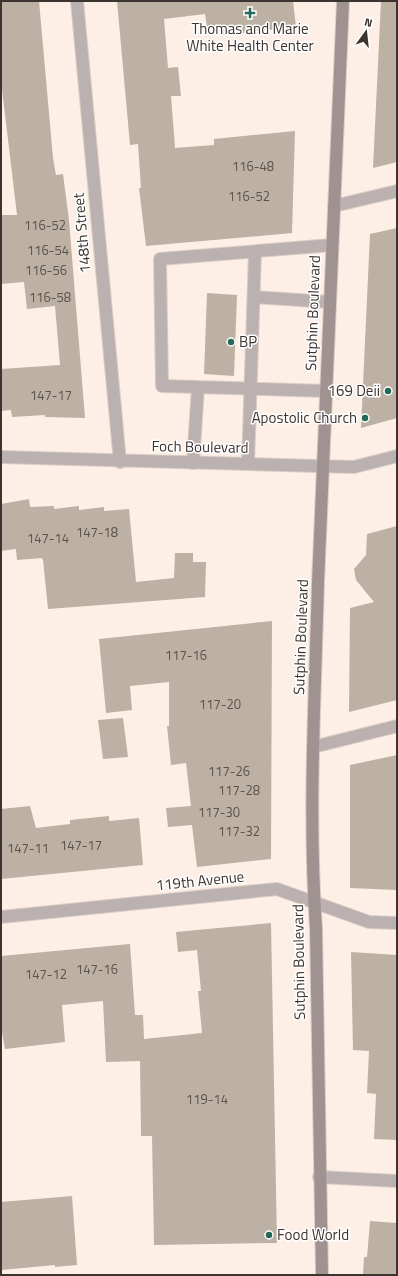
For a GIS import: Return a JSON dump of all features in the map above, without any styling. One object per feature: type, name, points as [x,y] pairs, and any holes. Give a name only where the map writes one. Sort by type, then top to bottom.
[{"type":"main road","name":"Sutphin Boulevard","points":[[322,1275],[314,902],[313,747],[322,465],[343,1]]},
{"type":"street","name":"148th Street","points":[[77,1],[120,462]]},
{"type":"street","points":[[334,206],[397,191]]},
{"type":"street","points":[[326,391],[162,386],[160,259],[332,245]]},
{"type":"street","points":[[248,464],[255,252]]},
{"type":"street","points":[[254,297],[329,302]]},
{"type":"street","points":[[193,463],[198,387]]},
{"type":"street","name":"Foch Boulevard","points":[[1,457],[120,462],[322,465],[354,467],[397,456]]},
{"type":"street","points":[[313,747],[397,726]]},
{"type":"street","name":"119th Avenue","points":[[1,917],[277,889],[369,922],[397,924]]},
{"type":"street","points":[[320,1177],[397,1181]]},
{"type":"building","points":[[1,1],[39,1],[53,158],[56,175],[63,174],[69,220],[85,418],[45,417],[45,415],[12,417],[11,410],[1,411],[1,369],[60,365],[55,306],[27,309],[24,282],[1,284],[1,215],[17,215],[1,81]]},
{"type":"building","points":[[117,1],[293,1],[296,27],[223,35],[222,25],[207,27],[205,14],[164,19],[168,68],[178,67],[181,96],[171,96],[175,148],[214,145],[214,139],[295,131],[292,233],[146,246],[139,188],[141,188],[138,144],[130,145]]},
{"type":"building","points":[[381,1],[397,1],[397,162],[373,168]]},
{"type":"building","points":[[397,228],[397,418],[361,428],[370,234]]},
{"type":"building","points":[[207,293],[237,295],[234,376],[204,374]]},
{"type":"building","points":[[29,499],[30,507],[54,506],[54,509],[79,506],[79,510],[104,507],[104,511],[129,509],[136,582],[174,578],[175,553],[193,553],[193,562],[206,562],[205,597],[48,609],[42,558],[17,560],[16,549],[1,551],[1,504]]},
{"type":"building","points":[[397,526],[397,700],[349,712],[350,608],[374,602],[356,580],[354,569],[366,555],[367,534]]},
{"type":"building","points":[[272,621],[271,859],[197,867],[192,825],[168,827],[166,808],[191,806],[186,763],[171,765],[167,726],[169,726],[169,682],[130,686],[132,710],[106,713],[99,639]]},
{"type":"building","points":[[123,718],[128,757],[103,759],[98,720]]},
{"type":"building","points":[[397,755],[397,890],[350,888],[350,765]]},
{"type":"building","points":[[30,806],[36,828],[70,824],[70,820],[109,816],[109,821],[139,818],[143,865],[1,879],[1,809]]},
{"type":"building","points":[[271,923],[277,1243],[154,1245],[152,1136],[141,1136],[140,1061],[106,1062],[103,1001],[62,1005],[65,1042],[5,1049],[1,1026],[1,956],[130,944],[135,1015],[143,1015],[144,1039],[202,1033],[198,991],[201,991],[197,950],[178,952],[176,932]]},
{"type":"building","points":[[351,952],[397,955],[397,1140],[374,1139],[376,1094],[367,1093],[369,1051],[353,1050]]},
{"type":"building","points":[[72,1196],[77,1265],[55,1267],[55,1265],[1,1270],[1,1202]]},
{"type":"building","points":[[370,1221],[397,1223],[397,1275],[363,1275],[364,1257],[367,1257]]},
{"type":"place","name":"Thomas and Marie White Health Center","points":[[250,13]]},
{"type":"place","name":"BP","points":[[231,342]]},
{"type":"place","name":"169 Deii","points":[[388,391]]},
{"type":"place","name":"Apostolic Church","points":[[365,418]]},
{"type":"place","name":"Food World","points":[[269,1235]]}]
